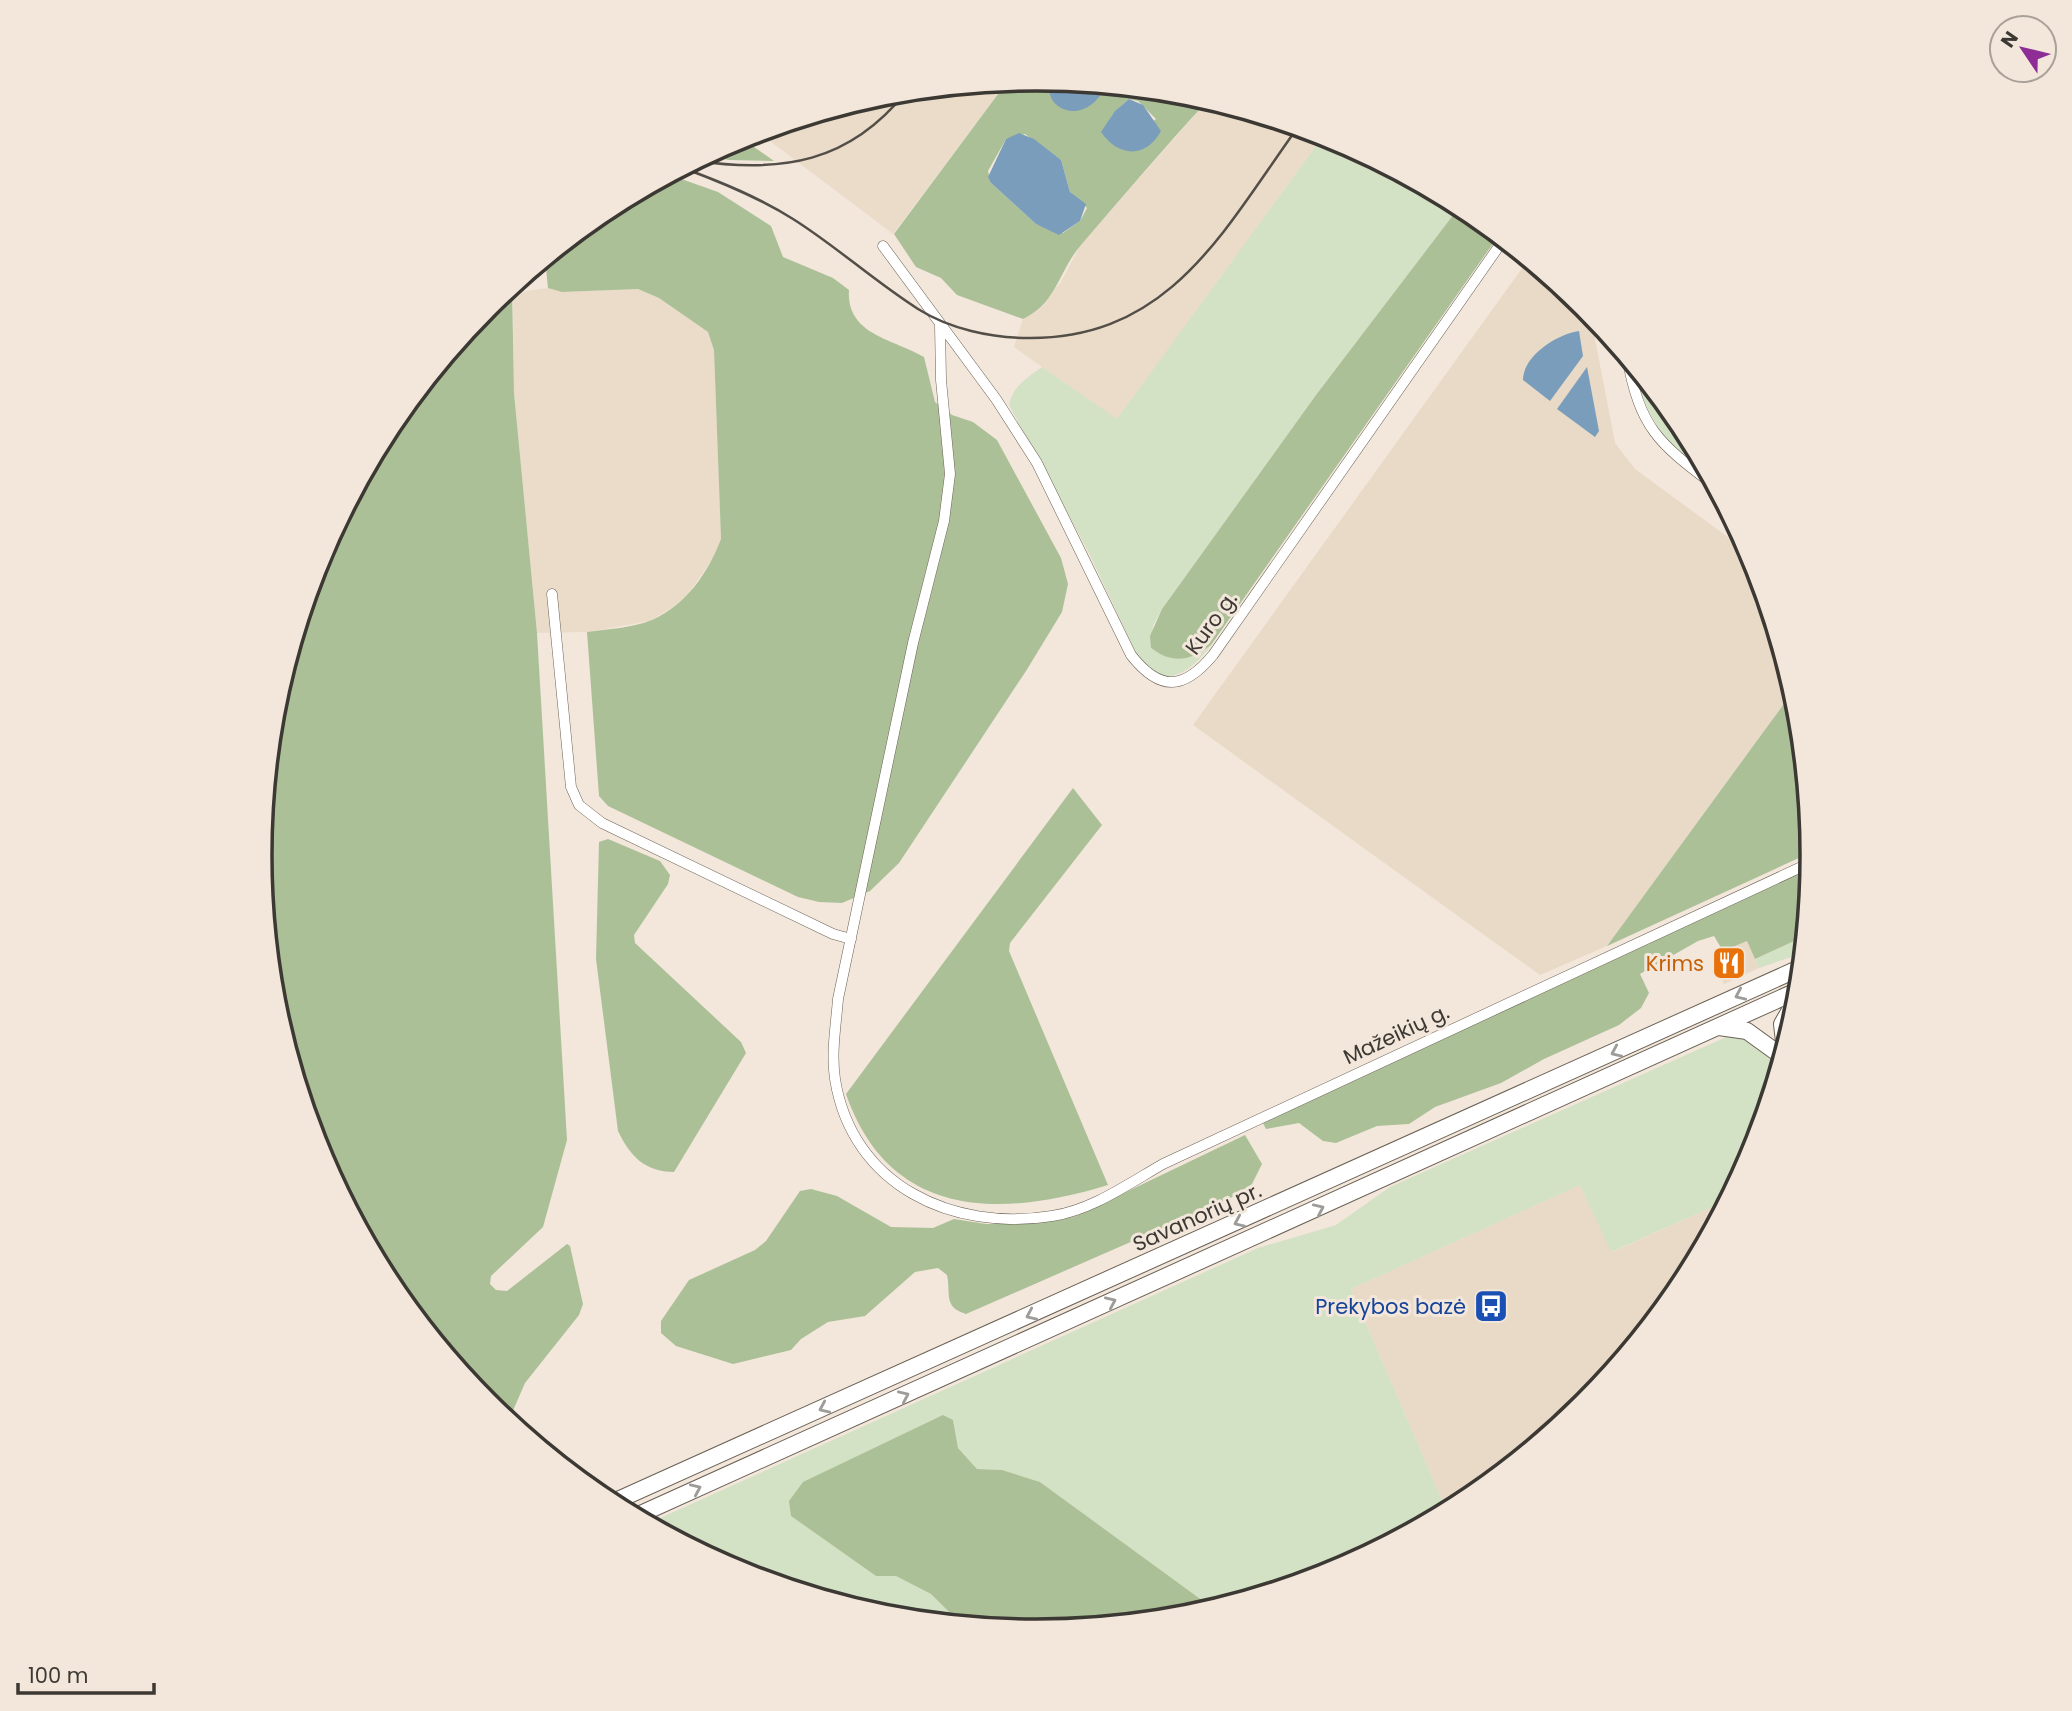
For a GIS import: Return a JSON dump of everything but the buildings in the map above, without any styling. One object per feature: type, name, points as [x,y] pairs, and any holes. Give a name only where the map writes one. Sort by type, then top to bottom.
[{"type":"highway","name":"Savanorių pr.","points":[[623,1498],[1791,972]]},
{"type":"highway","name":"Savanorių pr.","points":[[645,1512],[1787,998]]},
{"type":"highway","points":[[1719,1027],[1748,1031],[1775,1051]]},
{"type":"street","name":"Kuro g.","points":[[883,246],[996,399],[1037,463],[1131,655],[1145,673],[1159,681],[1174,682],[1199,672],[1213,655],[1498,247]]},
{"type":"street","name":"Mažeikių g.","points":[[940,325],[941,380],[950,474],[944,521],[913,643],[838,999],[834,1054],[841,1105],[849,1127],[885,1175],[904,1191],[943,1209],[992,1218],[1054,1216],[1092,1204],[1163,1164],[1800,868]]},
{"type":"street","points":[[1630,375],[1634,393],[1651,429],[1663,444],[1697,471]]},
{"type":"street","points":[[552,594],[571,787],[579,805],[602,824],[833,934],[851,939]]},
{"type":"shaded area","points":[[999,92],[893,234],[768,140],[838,117],[887,106]]},
{"type":"shaded area","points":[[1200,109],[1234,117],[1317,145],[1117,420],[1014,347],[1023,319],[1032,314],[1061,282],[1081,244]]},
{"type":"shaded area","points":[[1523,267],[1594,333],[1615,443],[1635,469],[1732,540],[1760,610],[1785,702],[1607,946],[1540,975],[1193,725]]},
{"type":"shaded area","points":[[548,288],[562,292],[638,289],[659,298],[708,332],[714,350],[721,539],[714,557],[684,600],[650,621],[587,632],[537,633],[514,393],[513,298],[520,292]]},
{"type":"shaded area","points":[[1747,940],[1759,968],[1724,984],[1712,956]]},
{"type":"shaded area","points":[[1580,1185],[1612,1252],[1716,1206],[1672,1280],[1611,1360],[1540,1430],[1501,1462],[1443,1502],[1351,1289]]},
{"type":"green space","points":[[999,92],[1086,93],[1136,98],[1200,109],[1081,245],[1043,304],[1023,319],[957,295],[941,278],[916,267],[894,234]],"holes":[[[1129,99],[1138,101],[1156,119],[1119,147],[1106,138],[1109,120]],[[1025,134],[1061,160],[1070,192],[1087,208],[1080,221],[1063,233],[1036,224],[991,183],[988,171],[1006,139]]]},
{"type":"green space","points":[[1317,145],[1374,170],[1453,215],[1316,395],[1162,609],[1153,626],[1151,648],[1167,656],[1182,658],[1197,654],[1211,645],[1196,663],[1178,674],[1159,675],[1139,659],[1087,549],[1009,405],[1013,393],[1021,383],[1042,367],[1117,419]]},
{"type":"green space","points":[[752,146],[774,161],[722,159]]},
{"type":"green space","points":[[681,179],[718,192],[771,226],[783,257],[833,278],[849,290],[850,305],[855,317],[864,326],[874,334],[924,357],[935,402],[952,415],[973,422],[997,440],[1061,558],[1068,584],[1062,612],[899,863],[870,891],[842,903],[819,902],[798,897],[608,806],[599,796],[587,632],[637,625],[664,614],[694,587],[710,564],[721,539],[714,350],[708,332],[659,298],[638,289],[562,292],[548,288],[546,269],[611,220],[654,193]]},
{"type":"green space","points":[[1453,215],[1493,243],[1211,645],[1197,654],[1182,658],[1167,657],[1151,648],[1150,636],[1162,609],[1316,395]]},
{"type":"green space","points":[[512,299],[514,393],[537,633],[567,1140],[543,1227],[491,1276],[490,1284],[496,1290],[507,1291],[567,1244],[570,1246],[583,1304],[579,1315],[525,1383],[512,1412],[461,1360],[429,1321],[400,1280],[350,1194],[312,1101],[286,1005],[273,906],[272,856],[273,805],[286,706],[312,610],[330,563],[350,517],[400,431],[461,351]]},
{"type":"green space","points":[[1639,385],[1689,458],[1658,427]]},
{"type":"green space","points":[[1785,702],[1799,805],[1800,858],[1607,946]]},
{"type":"green space","points":[[1073,788],[1102,825],[1010,943],[1009,951],[1108,1185],[1027,1203],[988,1204],[952,1199],[919,1186],[890,1165],[865,1135],[846,1094]]},
{"type":"green space","points":[[608,839],[660,861],[670,875],[668,884],[634,935],[635,943],[741,1042],[746,1053],[674,1172],[655,1169],[640,1161],[618,1131],[596,959],[599,842]]},
{"type":"green space","points":[[1800,872],[1795,940],[1755,959],[1747,941],[1723,951],[1714,936],[1698,941],[1640,974],[1649,993],[1641,1008],[1619,1025],[1544,1059],[1501,1083],[1435,1107],[1409,1124],[1377,1126],[1336,1143],[1323,1141],[1299,1123],[1266,1129],[1263,1123]]},
{"type":"green space","points":[[1795,940],[1794,956],[1759,968],[1755,959]]},
{"type":"green space","points":[[1733,1034],[1742,1034],[1773,1058],[1742,1148],[1716,1205],[1611,1252],[1580,1185],[1351,1289],[1443,1502],[1418,1518],[1329,1562],[1234,1594],[1203,1601],[1040,1482],[1002,1470],[977,1469],[958,1448],[953,1420],[790,1501],[791,1516],[876,1576],[896,1576],[931,1594],[952,1615],[887,1605],[790,1579],[743,1562],[657,1520],[1258,1248],[1336,1225],[1390,1187]]},
{"type":"green space","points":[[1245,1135],[1262,1164],[1252,1184],[1229,1199],[966,1314],[951,1304],[947,1275],[938,1268],[915,1272],[865,1316],[828,1322],[801,1339],[791,1350],[733,1364],[676,1346],[661,1333],[661,1321],[689,1280],[755,1250],[766,1241],[800,1191],[811,1189],[837,1196],[891,1227],[933,1228],[954,1219],[986,1224],[1033,1224],[1074,1217]]},
{"type":"green space","points":[[943,1415],[953,1420],[958,1448],[977,1469],[1002,1470],[1040,1482],[1203,1601],[1136,1613],[1086,1618],[1036,1620],[952,1615],[931,1594],[896,1576],[876,1576],[791,1516],[789,1501],[803,1482]]},
{"type":"water","points":[[1050,92],[1101,94],[1086,108],[1075,111],[1065,110],[1051,98]]},
{"type":"water","points":[[1129,99],[1143,105],[1161,131],[1155,140],[1140,150],[1124,150],[1115,146],[1101,132],[1115,111]]},
{"type":"water","points":[[1019,133],[1034,139],[1061,160],[1070,192],[1086,204],[1080,221],[1059,235],[1036,224],[991,183],[988,177],[1006,139]]},
{"type":"water","points":[[1579,331],[1583,356],[1550,401],[1523,380],[1525,371],[1535,355],[1552,341]]},
{"type":"water","points":[[1587,367],[1599,431],[1595,437],[1557,409]]},
{"type":"railway","points":[[714,163],[757,165],[812,158],[861,134],[894,105]]},
{"type":"railway","points":[[694,172],[739,190],[780,211],[930,316],[971,331],[1029,338],[1078,333],[1121,320],[1157,298],[1189,271],[1218,238],[1292,136]]},
{"type":"place","name":"Krims","points":[[1729,963]]},
{"type":"place","name":"Prekybos bazė","points":[[1491,1306]]}]
